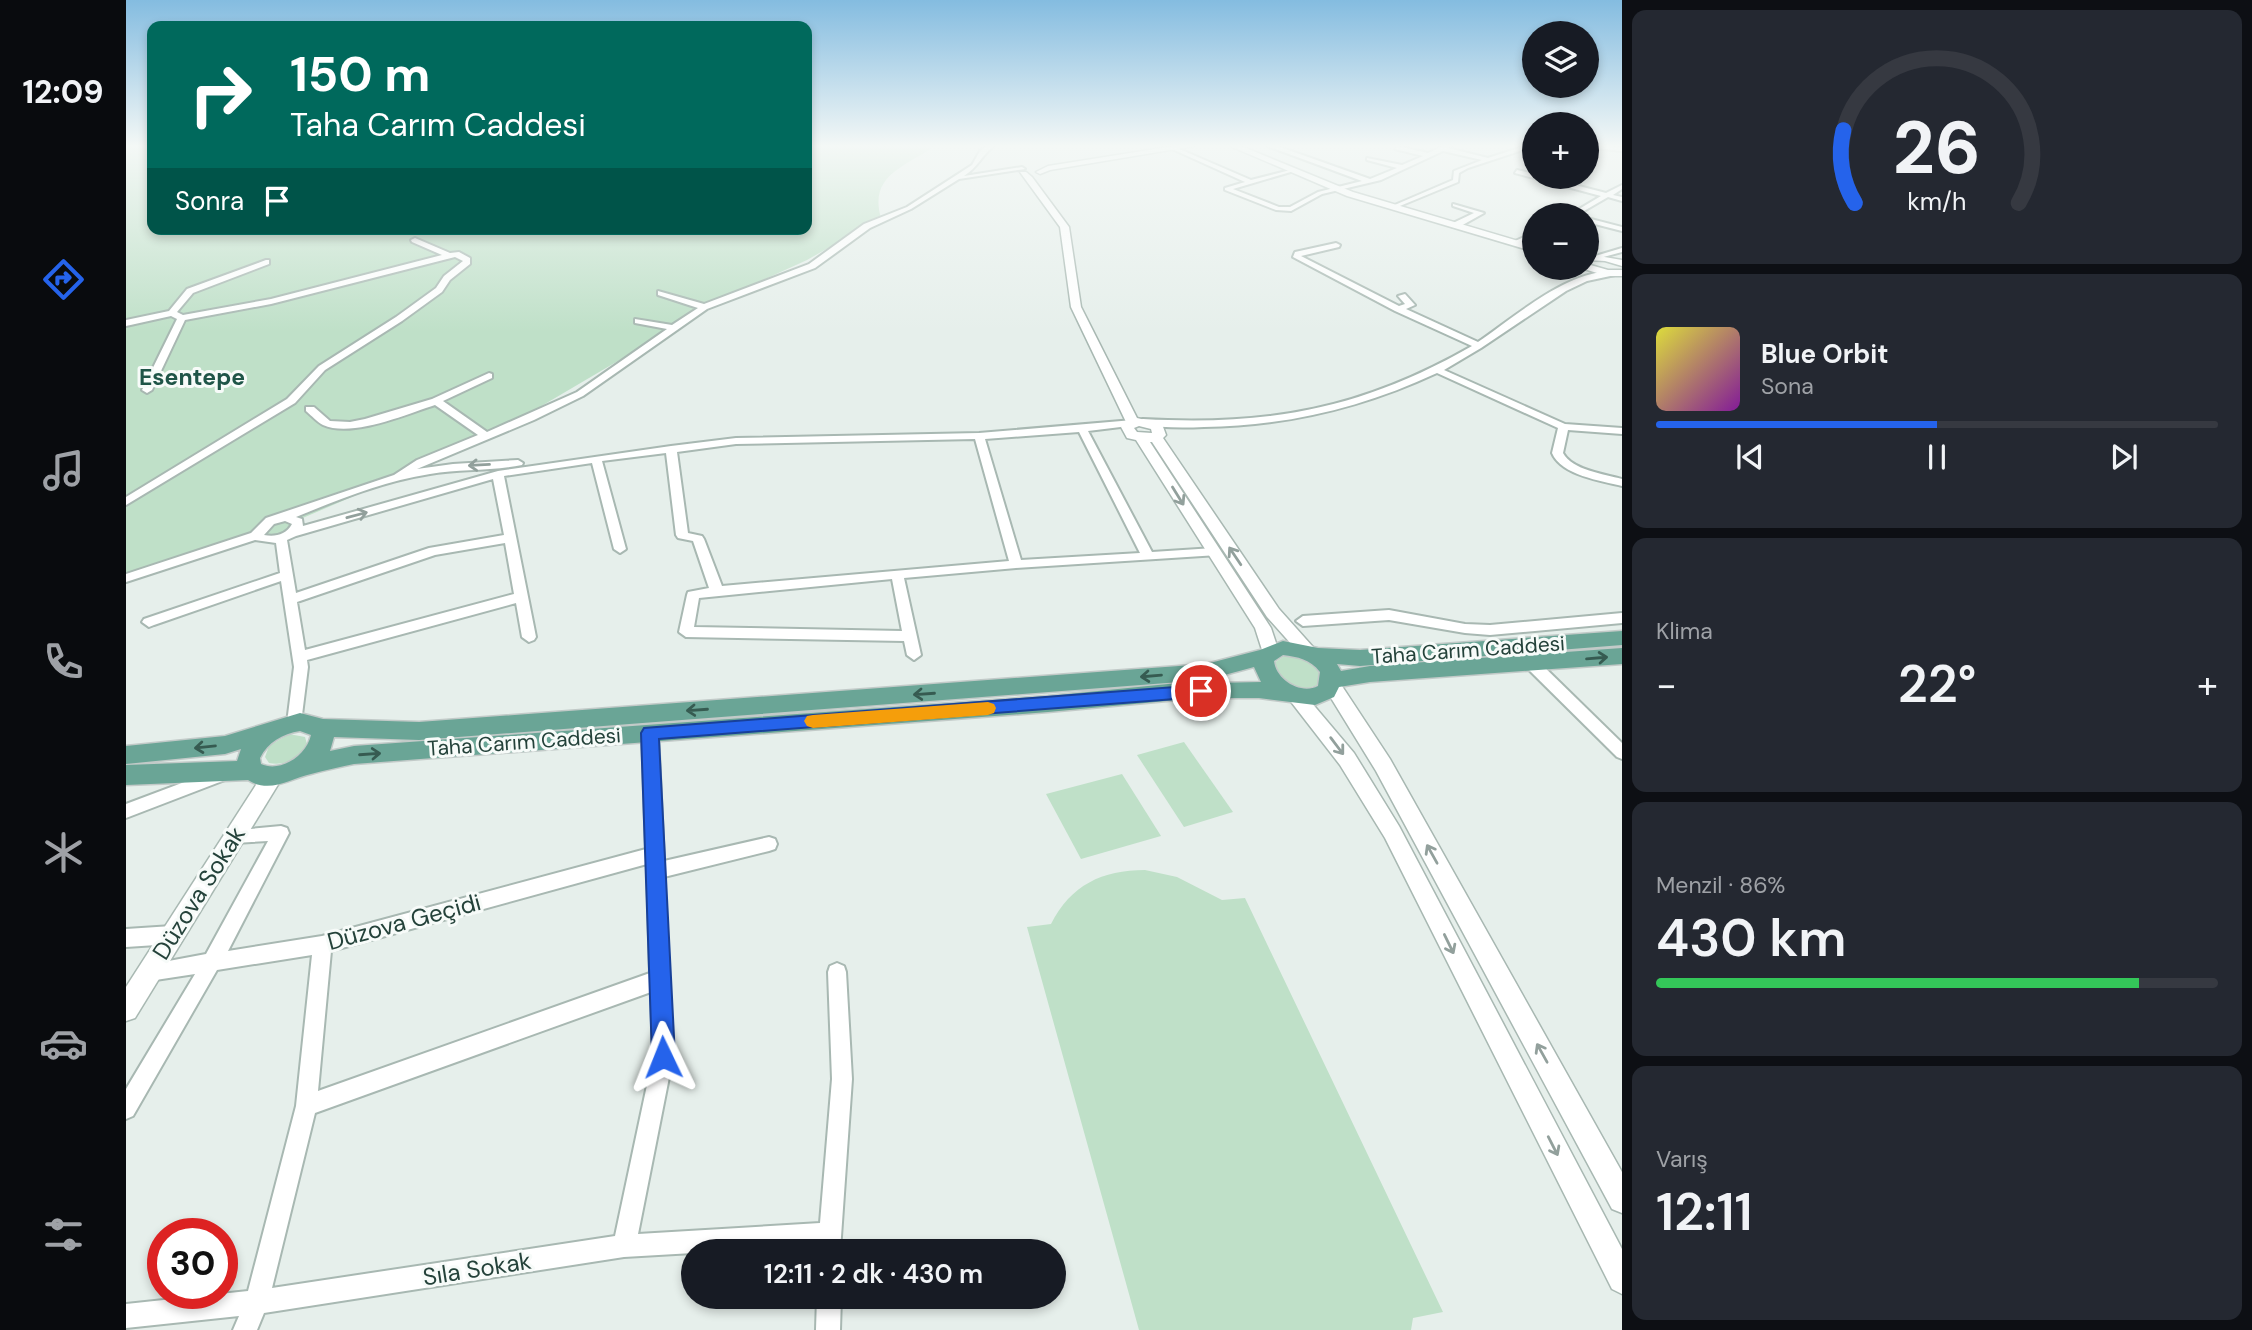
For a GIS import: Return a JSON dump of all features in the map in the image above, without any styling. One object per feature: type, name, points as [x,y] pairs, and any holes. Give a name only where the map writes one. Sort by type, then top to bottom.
[{"type":"main road","name":"Taha Carım Caddesi","points":[[1311,653],[1360,658],[1622,638]]},
{"type":"main road","points":[[1283,648],[1311,653],[1327,665],[1333,682],[1322,695],[1292,693],[1269,678],[1263,666],[1268,654],[1283,648]]},
{"type":"main road","name":"Taha Carım Caddesi","points":[[294,723],[308,722],[320,728],[419,731],[1206,672],[1268,654]]},
{"type":"main road","name":"Taha Carım Caddesi","points":[[1333,682],[1370,674],[1622,656]]},
{"type":"main road","name":"Taha Carım Caddesi","points":[[252,772],[303,766],[354,755],[1150,694],[1252,688],[1292,693]]},
{"type":"main road","points":[[126,755],[225,745],[294,723]]},
{"type":"main road","points":[[303,766],[322,747],[324,740],[320,728]]},
{"type":"main road","points":[[126,775],[252,772],[248,758],[250,751],[271,731]]},
{"type":"street","points":[[396,478],[421,462],[530,418],[580,394],[704,307],[812,266],[867,226],[909,208]]},
{"type":"street","points":[[1050,208],[1064,227],[1076,307],[1138,422],[1157,427],[1148,437]]},
{"type":"street","points":[[1059,208],[1075,231],[1087,307],[1138,422]]},
{"type":"street","points":[[1396,208],[1522,244]]},
{"type":"street","points":[[1456,225],[1480,213],[1465,208]]},
{"type":"street","points":[[1599,223],[1622,229]]},
{"type":"street","points":[[415,240],[450,256]]},
{"type":"street","points":[[1517,243],[1522,240]]},
{"type":"street","points":[[1336,245],[1298,254],[1297,257],[1398,309],[1478,345]]},
{"type":"street","points":[[1599,254],[1622,250]]},
{"type":"street","points":[[126,323],[296,295],[456,254],[467,262],[447,278],[439,289],[399,319],[322,368],[291,401],[126,502]]},
{"type":"street","points":[[1599,258],[1622,263]]},
{"type":"street","points":[[147,390],[190,291],[266,262]]},
{"type":"street","points":[[1599,270],[1618,274]]},
{"type":"street","points":[[257,535],[265,540],[286,536],[498,474],[736,441],[979,436],[1138,422],[1230,425],[1319,413],[1351,406],[1437,370],[1528,310],[1578,281],[1618,274]]},
{"type":"street","points":[[661,293],[704,307]]},
{"type":"street","points":[[1398,309],[1411,305],[1402,296]]},
{"type":"street","points":[[638,321],[674,328]]},
{"type":"street","points":[[1437,370],[1563,427],[1622,431]]},
{"type":"street","points":[[310,409],[328,423],[351,424],[375,420],[436,401],[489,376]]},
{"type":"street","points":[[436,401],[486,436]]},
{"type":"street","points":[[1138,422],[1127,429],[1148,437],[1273,613],[1311,653]]},
{"type":"street","points":[[1082,429],[1148,437],[1176,425]]},
{"type":"street","points":[[1563,427],[1558,453],[1560,458],[1568,464],[1622,483]]},
{"type":"street","points":[[1082,429],[1148,555]]},
{"type":"street","points":[[979,436],[1016,564]]},
{"type":"street","points":[[1148,437],[1214,552],[1264,628],[1268,654]]},
{"type":"street","points":[[671,449],[682,536],[698,539],[717,591]]},
{"type":"street","points":[[126,578],[257,535],[265,523],[351,491],[396,478],[468,465],[596,459]]},
{"type":"street","points":[[596,459],[620,549]]},
{"type":"street","points":[[498,474],[529,637]]},
{"type":"street","points":[[286,517],[299,522],[286,536],[286,575],[301,667],[294,723]]},
{"type":"street","points":[[289,600],[433,551],[510,538]]},
{"type":"street","points":[[910,636],[686,632],[693,595],[717,591],[1016,564],[1214,552]]},
{"type":"street","points":[[149,622],[286,575]]},
{"type":"street","points":[[897,575],[914,655]]},
{"type":"street","points":[[299,657],[521,597]]},
{"type":"street","points":[[1303,621],[1387,615],[1417,618],[1471,631],[1490,631],[1622,618]]},
{"type":"street","points":[[1531,663],[1622,753]]},
{"type":"street","points":[[1333,682],[1383,765],[1622,1199]]},
{"type":"street","points":[[1292,693],[1347,759],[1392,832],[1622,1279]]},
{"type":"street","points":[[624,1246],[663,1057],[650,733]]},
{"type":"street","points":[[126,811],[252,772]]},
{"type":"street","name":"Düzova Sokak","points":[[126,1009],[235,836],[252,772]]},
{"type":"street","points":[[126,1109],[212,962],[281,833],[235,836]]},
{"type":"street","name":"Düzova Geçidi","points":[[149,972],[322,944],[655,862],[769,844]]},
{"type":"street","points":[[126,938],[172,935]]},
{"type":"street","points":[[244,1330],[257,1302],[306,1106],[322,944]]},
{"type":"street","points":[[829,1239],[842,1079],[837,972]]},
{"type":"street","points":[[306,1106],[660,979]]},
{"type":"street","name":"Sıla Sokak","points":[[126,1316],[257,1302],[624,1246],[681,1245]]},
{"type":"street","points":[[828,1330],[829,1309]]},
{"type":"green space","points":[[126,208],[147,208],[147,235],[812,235],[812,208],[879,208],[881,218],[807,260],[730,295],[516,421],[410,472],[291,523],[291,528],[281,534],[271,536],[264,533],[126,578]]},
{"type":"green space","points":[[1287,654],[1305,657],[1322,671],[1319,685],[1304,689],[1281,680],[1274,663]]},
{"type":"green space","points":[[289,734],[305,737],[307,744],[304,749],[291,760],[269,763],[265,757],[269,746]]},
{"type":"green space","points":[[1184,742],[1233,812],[1184,827],[1137,755]]},
{"type":"green space","points":[[1122,774],[1161,836],[1081,859],[1046,794]]},
{"type":"green space","points":[[1145,870],[1177,877],[1222,900],[1245,898],[1443,1312],[1413,1318],[1411,1330],[1139,1330],[1027,927],[1051,924],[1068,899],[1089,882],[1115,873]]},
{"type":"slow traffic","points":[[813,721],[988,708]]},
{"type":"district","name":"Esentepe","points":[[192,377]]},
{"type":"route","points":[[663,1057],[650,733],[1201,691]]}]
